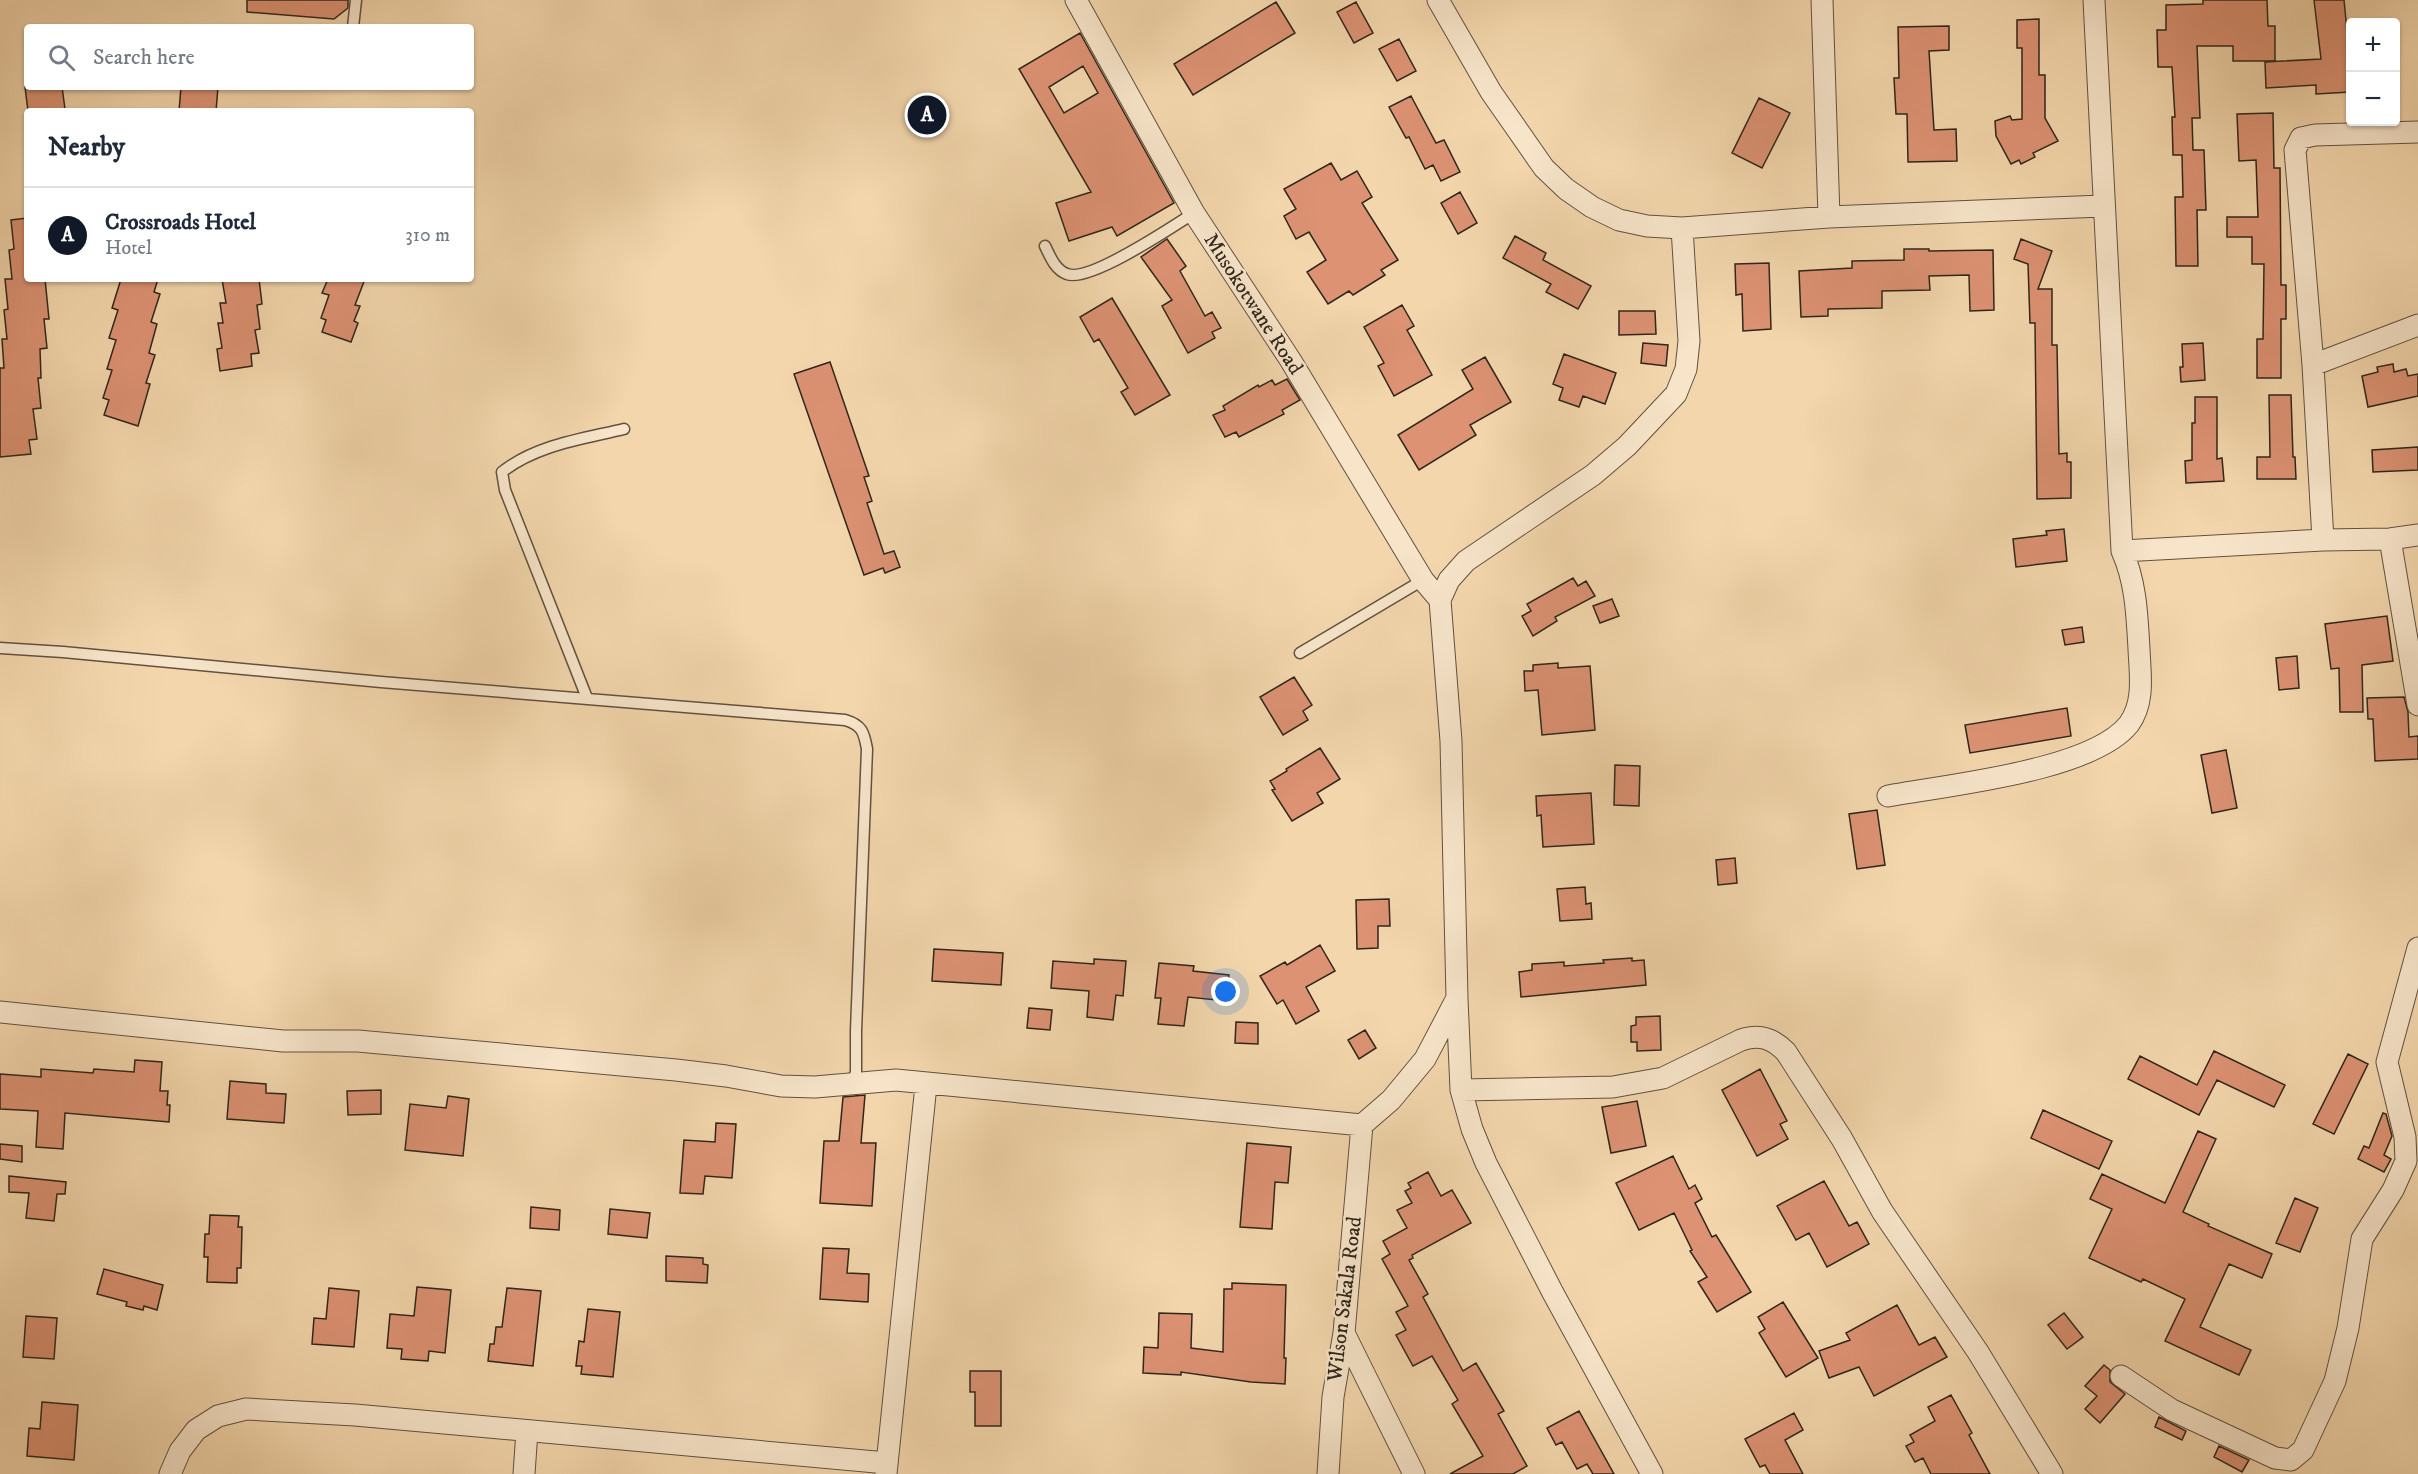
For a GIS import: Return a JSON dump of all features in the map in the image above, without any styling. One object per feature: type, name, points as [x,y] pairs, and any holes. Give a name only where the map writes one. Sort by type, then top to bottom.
[{"type":"street","name":"Musokotwane Road","points":[[1076,0],[1194,213],[1291,361],[1423,580],[1440,600]]},
{"type":"street","points":[[1438,0],[1491,92],[1544,168],[1566,189],[1592,207],[1619,220],[1647,226],[1682,228],[1830,217],[2103,206]]},
{"type":"street","points":[[1822,0],[1830,217]]},
{"type":"street","points":[[1888,796],[2048,767],[2081,755],[2109,741],[2129,724],[2141,698],[2135,589],[2122,551],[2094,0]]},
{"type":"street","points":[[2323,540],[2313,364],[2295,150],[2301,138],[2315,135],[2418,132]]},
{"type":"street","points":[[1652,1474],[1553,1293],[1486,1163],[1472,1129],[1461,1090],[1451,741],[1440,600],[1449,580],[1466,561],[1593,475],[1627,446],[1676,394],[1686,369],[1689,341],[1682,228]]},
{"type":"street","points":[[2313,364],[2418,325]]},
{"type":"street","points":[[2122,551],[2323,540],[2390,539],[2418,535]]},
{"type":"street","points":[[2390,539],[2418,705]]},
{"type":"street","points":[[2121,1376],[2172,1410],[2275,1458],[2290,1460],[2303,1450],[2335,1381],[2348,1328],[2362,1239],[2393,1190],[2406,1161],[2405,1137],[2387,1062],[2418,948]]},
{"type":"street","points":[[0,1012],[283,1041],[358,1041],[676,1070],[781,1086],[815,1087],[896,1080],[926,1085],[1362,1125],[1391,1100],[1425,1059],[1457,998]]},
{"type":"street","points":[[1461,1090],[1613,1087],[1638,1084],[1662,1078],[1741,1040],[1765,1037],[1778,1043],[1842,1139],[1882,1211],[1978,1352],[2052,1474]]},
{"type":"street","points":[[170,1474],[180,1451],[196,1430],[218,1416],[246,1409],[279,1409],[527,1431],[887,1468],[926,1085]]},
{"type":"street","name":"Wilson Sakala Road","points":[[1328,1474],[1333,1397],[1344,1333],[1362,1125]]},
{"type":"street","points":[[1344,1333],[1414,1474]]},
{"type":"street","points":[[524,1474],[527,1431]]},
{"type":"lane","points":[[353,24],[356,0]]},
{"type":"lane","points":[[1045,246],[1058,269],[1069,275],[1084,274],[1136,249],[1194,213]]},
{"type":"lane","points":[[587,699],[505,490],[502,472],[517,460],[561,444],[624,429]]},
{"type":"lane","points":[[1300,652],[1423,580]]},
{"type":"lane","points":[[0,648],[845,720],[858,724],[865,734],[867,749],[855,1031],[856,1072],[852,1084]]},
{"type":"building","points":[[247,0],[348,0],[348,8],[334,19],[247,12]]},
{"type":"building","points":[[2203,0],[2267,0],[2268,26],[2275,26],[2275,61],[2233,61],[2233,46],[2197,46],[2200,118],[2192,118],[2193,150],[2204,150],[2206,210],[2197,210],[2198,266],[2176,266],[2175,197],[2183,197],[2182,155],[2173,155],[2172,117],[2175,117],[2172,67],[2158,67],[2157,30],[2166,30],[2166,5],[2203,4]]},
{"type":"building","points":[[2314,0],[2344,0],[2346,92],[2316,94],[2316,85],[2266,88],[2265,62],[2321,59]]},
{"type":"building","points":[[1276,2],[1295,33],[1193,95],[1174,64]]},
{"type":"building","points":[[1356,2],[1373,33],[1354,43],[1337,12]]},
{"type":"building","points":[[2039,19],[2039,75],[2045,75],[2045,118],[2058,141],[2033,153],[2035,157],[2021,164],[2019,160],[2011,164],[1996,136],[1995,121],[2010,116],[2012,120],[2022,119],[2022,48],[2017,48],[2017,20]]},
{"type":"building","points":[[1949,26],[1949,50],[1929,51],[1934,130],[1956,129],[1957,161],[1908,162],[1907,114],[1896,114],[1894,78],[1899,78],[1898,27]]},
{"type":"building","points":[[1080,33],[1174,203],[1117,236],[1112,227],[1069,241],[1056,203],[1091,192],[1019,69]],"holes":[[[1083,66],[1098,93],[1064,113],[1049,87]]]},
{"type":"building","points":[[1399,39],[1416,71],[1397,81],[1379,49]]},
{"type":"building","points":[[25,90],[62,90],[65,108],[28,108]]},
{"type":"building","points":[[181,90],[218,90],[216,108],[179,108]]},
{"type":"building","points":[[1411,96],[1436,143],[1444,140],[1460,172],[1441,181],[1433,165],[1425,169],[1409,137],[1406,138],[1389,107]]},
{"type":"building","points":[[1759,98],[1790,113],[1762,168],[1732,153]]},
{"type":"building","points":[[2273,113],[2274,168],[2280,168],[2281,285],[2286,285],[2286,319],[2281,319],[2281,378],[2257,378],[2257,339],[2263,339],[2264,264],[2252,264],[2252,237],[2227,237],[2227,217],[2258,217],[2256,160],[2239,161],[2237,114]]},
{"type":"building","points":[[1331,163],[1341,180],[1357,171],[1372,197],[1362,203],[1398,260],[1381,270],[1385,275],[1353,295],[1349,291],[1328,304],[1307,272],[1326,260],[1309,232],[1296,239],[1284,216],[1296,209],[1284,189]]},
{"type":"building","points":[[1460,192],[1477,223],[1458,234],[1441,203]]},
{"type":"building","points":[[24,218],[24,282],[45,282],[49,319],[44,319],[47,348],[40,349],[41,378],[38,378],[41,408],[33,409],[37,439],[29,440],[31,454],[0,457],[0,368],[4,368],[2,339],[7,339],[4,310],[8,309],[5,279],[12,279],[9,250],[14,249],[11,220]]},
{"type":"building","points":[[1515,236],[1546,253],[1543,260],[1591,286],[1578,309],[1546,292],[1551,284],[1503,258]]},
{"type":"building","points":[[1167,239],[1186,266],[1180,271],[1205,316],[1212,312],[1221,328],[1212,332],[1215,338],[1188,353],[1162,306],[1172,300],[1141,257]]},
{"type":"building","points":[[2021,239],[2052,251],[2038,289],[2052,289],[2052,345],[2057,345],[2059,454],[2067,453],[2067,462],[2071,462],[2071,498],[2037,499],[2035,323],[2030,323],[2028,264],[2014,259]]},
{"type":"building","points":[[1904,249],[1993,250],[1994,310],[1970,311],[1969,275],[1929,276],[1930,290],[1882,291],[1882,308],[1828,309],[1828,316],[1801,317],[1799,271],[1852,268],[1852,261],[1904,260]]},
{"type":"building","points":[[1769,263],[1771,329],[1743,331],[1742,294],[1736,295],[1735,264]]},
{"type":"building","points":[[120,282],[157,282],[154,292],[160,294],[151,322],[157,324],[149,353],[155,355],[146,383],[150,384],[138,426],[104,415],[109,400],[103,398],[112,370],[107,369],[116,340],[109,338],[118,310],[112,308]]},
{"type":"building","points":[[222,282],[259,282],[262,304],[257,305],[260,329],[255,330],[259,353],[251,354],[252,366],[220,371],[217,349],[222,348],[218,323],[223,323],[220,303],[226,303]]},
{"type":"building","points":[[327,282],[364,282],[355,305],[360,306],[354,321],[358,323],[351,342],[322,332],[326,320],[321,318],[329,295],[322,293]]},
{"type":"building","points":[[1112,298],[1170,395],[1135,415],[1121,392],[1128,388],[1099,339],[1094,342],[1080,317]]},
{"type":"building","points":[[1402,305],[1414,326],[1407,330],[1432,375],[1394,396],[1378,366],[1384,363],[1364,327]]},
{"type":"building","points":[[1619,311],[1655,311],[1656,334],[1619,335]]},
{"type":"building","points":[[1643,343],[1668,345],[1666,366],[1641,363]]},
{"type":"building","points":[[2203,343],[2205,380],[2181,382],[2182,344]]},
{"type":"building","points":[[1564,354],[1616,373],[1605,404],[1583,396],[1579,407],[1559,400],[1563,388],[1553,384]]},
{"type":"building","points":[[1485,357],[1511,402],[1470,425],[1476,435],[1419,470],[1398,435],[1473,389],[1462,370]]},
{"type":"building","points":[[830,362],[869,476],[864,477],[872,501],[867,503],[884,554],[894,551],[900,567],[885,573],[883,568],[864,575],[794,374]]},
{"type":"building","points":[[2393,364],[2394,372],[2406,369],[2408,376],[2418,374],[2418,396],[2368,407],[2362,376],[2378,372],[2377,367]]},
{"type":"building","points":[[1287,379],[1300,400],[1282,410],[1284,414],[1239,437],[1236,432],[1225,437],[1213,415],[1225,410],[1223,406],[1258,385],[1259,387],[1272,380],[1275,385]]},
{"type":"building","points":[[2269,395],[2291,395],[2296,479],[2257,479],[2257,457],[2270,457]]},
{"type":"building","points":[[2195,397],[2217,397],[2217,459],[2222,458],[2224,481],[2186,483],[2185,461],[2192,460]]},
{"type":"building","points":[[2418,447],[2418,470],[2373,472],[2372,450]]},
{"type":"building","points":[[2064,529],[2067,561],[2016,567],[2013,539],[2047,535],[2046,531]]},
{"type":"building","points":[[1573,578],[1578,586],[1586,581],[1595,596],[1555,617],[1557,621],[1533,636],[1522,616],[1531,611],[1527,604]]},
{"type":"building","points":[[1612,599],[1619,616],[1600,623],[1593,606]]},
{"type":"building","points":[[2387,616],[2393,661],[2362,665],[2363,712],[2340,712],[2339,668],[2331,669],[2325,624]]},
{"type":"building","points":[[2082,627],[2084,642],[2065,645],[2062,630]]},
{"type":"building","points":[[2297,656],[2299,688],[2279,690],[2276,658]]},
{"type":"building","points":[[1558,663],[1558,668],[1590,666],[1595,730],[1542,735],[1538,690],[1525,691],[1524,671],[1533,671],[1533,665]]},
{"type":"building","points":[[1294,677],[1312,705],[1303,711],[1308,720],[1283,735],[1260,697]]},
{"type":"building","points":[[2404,697],[2408,712],[2409,737],[2418,736],[2418,759],[2375,761],[2373,719],[2368,719],[2367,698]]},
{"type":"building","points":[[2067,708],[2071,736],[1970,753],[1965,725]]},
{"type":"building","points":[[1320,748],[1340,779],[1317,793],[1323,803],[1292,821],[1272,790],[1275,789],[1270,781]]},
{"type":"building","points":[[2226,750],[2237,808],[2212,813],[2201,755]]},
{"type":"building","points":[[1615,765],[1640,766],[1639,806],[1614,805]]},
{"type":"building","points":[[1591,793],[1594,844],[1543,847],[1541,815],[1537,816],[1536,796]]},
{"type":"building","points":[[1877,810],[1885,865],[1857,869],[1849,814]]},
{"type":"building","points":[[1735,858],[1737,883],[1718,885],[1716,860]]},
{"type":"building","points":[[1585,887],[1586,904],[1591,903],[1592,919],[1560,921],[1557,889]]},
{"type":"building","points":[[1389,899],[1390,926],[1378,926],[1378,948],[1357,949],[1356,900]]},
{"type":"building","points":[[1320,945],[1335,971],[1306,987],[1319,1011],[1296,1024],[1283,1000],[1277,1004],[1260,976],[1285,962],[1287,965]]},
{"type":"building","points":[[934,949],[1003,953],[1001,985],[932,981]]},
{"type":"building","points":[[1632,958],[1632,961],[1644,960],[1646,985],[1521,997],[1519,972],[1532,970],[1532,964],[1564,962],[1564,966]]},
{"type":"building","points":[[1094,959],[1126,961],[1123,996],[1116,995],[1113,1020],[1087,1017],[1089,991],[1051,988],[1053,961],[1094,964]]},
{"type":"building","points":[[1159,963],[1194,966],[1193,971],[1229,975],[1226,1001],[1188,997],[1184,1026],[1158,1024],[1161,998],[1155,998]]},
{"type":"building","points":[[1029,1008],[1052,1010],[1050,1030],[1027,1028]]},
{"type":"building","points":[[1660,1016],[1661,1050],[1637,1051],[1637,1042],[1631,1042],[1631,1026],[1636,1025],[1636,1017]]},
{"type":"building","points":[[1236,1022],[1258,1023],[1258,1044],[1235,1043]]},
{"type":"building","points":[[1365,1030],[1376,1048],[1359,1059],[1348,1040]]},
{"type":"building","points":[[2214,1051],[2285,1085],[2274,1107],[2217,1080],[2199,1115],[2128,1079],[2140,1056],[2197,1085]]},
{"type":"building","points":[[2348,1054],[2368,1064],[2334,1134],[2313,1124]]},
{"type":"building","points":[[135,1060],[162,1062],[160,1091],[168,1091],[169,1122],[65,1113],[63,1149],[36,1147],[38,1111],[0,1109],[0,1074],[41,1077],[41,1069],[93,1073],[94,1069],[134,1072]]},
{"type":"building","points":[[1760,1069],[1787,1121],[1780,1124],[1788,1139],[1757,1156],[1722,1090]]},
{"type":"building","points":[[230,1081],[266,1084],[266,1093],[286,1094],[284,1123],[227,1119]]},
{"type":"building","points":[[381,1090],[381,1114],[348,1115],[347,1091]]},
{"type":"building","points":[[865,1095],[861,1143],[876,1143],[872,1206],[820,1203],[824,1141],[839,1141],[843,1097]]},
{"type":"building","points":[[448,1096],[469,1099],[463,1156],[405,1150],[410,1104],[446,1108]]},
{"type":"building","points":[[1637,1101],[1646,1146],[1611,1153],[1602,1107]]},
{"type":"building","points":[[2043,1110],[2112,1141],[2099,1169],[2031,1138]]},
{"type":"building","points":[[2383,1113],[2386,1114],[2392,1136],[2384,1155],[2391,1159],[2384,1172],[2358,1159],[2364,1146],[2369,1148]]},
{"type":"building","points":[[716,1123],[736,1124],[732,1178],[705,1176],[703,1194],[680,1193],[684,1140],[715,1142]]},
{"type":"building","points":[[2198,1131],[2216,1139],[2183,1212],[2209,1224],[2208,1226],[2272,1254],[2262,1278],[2229,1264],[2200,1327],[2251,1350],[2239,1375],[2165,1341],[2185,1299],[2143,1279],[2141,1282],[2089,1258],[2112,1209],[2090,1199],[2102,1174],[2165,1203]]},
{"type":"building","points":[[1247,1143],[1291,1147],[1288,1183],[1275,1182],[1272,1229],[1240,1227]]},
{"type":"building","points":[[0,1144],[22,1146],[22,1162],[0,1159]]},
{"type":"building","points":[[1673,1156],[1689,1189],[1695,1185],[1702,1199],[1695,1203],[1712,1237],[1716,1235],[1751,1292],[1717,1312],[1698,1282],[1707,1277],[1690,1251],[1692,1250],[1674,1213],[1639,1230],[1616,1183]]},
{"type":"building","points":[[1428,1172],[1441,1196],[1452,1190],[1471,1223],[1412,1255],[1413,1258],[1409,1260],[1428,1294],[1423,1297],[1463,1371],[1476,1363],[1504,1411],[1498,1414],[1527,1466],[1513,1474],[1450,1474],[1483,1456],[1452,1404],[1458,1400],[1432,1356],[1413,1366],[1396,1335],[1406,1330],[1396,1312],[1408,1306],[1382,1259],[1390,1254],[1383,1241],[1407,1228],[1397,1210],[1412,1203],[1405,1191],[1411,1188],[1408,1183]]},
{"type":"building","points":[[9,1176],[66,1182],[65,1194],[57,1194],[54,1221],[26,1218],[29,1193],[9,1192]]},
{"type":"building","points":[[1824,1181],[1849,1226],[1857,1222],[1869,1244],[1827,1267],[1809,1233],[1796,1240],[1777,1206]]},
{"type":"building","points":[[2295,1198],[2318,1208],[2300,1252],[2276,1243]]},
{"type":"building","points":[[531,1207],[560,1210],[559,1230],[530,1228]]},
{"type":"building","points":[[610,1209],[650,1213],[647,1238],[608,1234]]},
{"type":"building","points":[[210,1215],[239,1216],[238,1227],[242,1227],[241,1268],[237,1268],[237,1283],[207,1282],[208,1257],[204,1257],[205,1234],[209,1234]]},
{"type":"building","points":[[823,1248],[849,1249],[847,1273],[869,1274],[868,1302],[820,1299]]},
{"type":"building","points":[[666,1256],[703,1258],[703,1264],[708,1265],[707,1283],[666,1281]]},
{"type":"building","points":[[104,1269],[163,1285],[157,1310],[144,1306],[143,1310],[126,1306],[127,1302],[97,1294]]},
{"type":"building","points":[[1232,1283],[1286,1285],[1285,1384],[1251,1382],[1181,1372],[1181,1375],[1143,1373],[1144,1347],[1158,1348],[1159,1313],[1192,1314],[1191,1348],[1223,1352],[1224,1289],[1232,1289]]},
{"type":"building","points":[[417,1287],[451,1290],[445,1353],[429,1351],[428,1361],[401,1359],[402,1349],[387,1348],[390,1314],[414,1316]]},
{"type":"building","points":[[329,1288],[359,1291],[354,1347],[312,1344],[314,1318],[326,1319]]},
{"type":"building","points":[[507,1288],[541,1291],[533,1366],[488,1361],[490,1344],[494,1344],[496,1327],[502,1327]]},
{"type":"building","points":[[1783,1302],[1818,1358],[1786,1377],[1759,1333],[1765,1329],[1758,1317]]},
{"type":"building","points":[[1897,1305],[1919,1345],[1935,1337],[1947,1357],[1874,1396],[1859,1367],[1829,1378],[1819,1351],[1850,1340],[1846,1333]]},
{"type":"building","points":[[588,1309],[620,1312],[613,1377],[581,1374],[582,1366],[576,1366],[579,1341],[584,1342]]},
{"type":"building","points":[[2064,1313],[2083,1337],[2067,1349],[2048,1325]]},
{"type":"building","points":[[26,1316],[57,1318],[54,1359],[23,1357]]},
{"type":"building","points":[[2104,1365],[2110,1370],[2110,1382],[2125,1394],[2100,1423],[2085,1409],[2097,1396],[2085,1386]]},
{"type":"building","points":[[970,1371],[1001,1371],[1001,1426],[975,1426],[975,1392],[970,1392]]},
{"type":"building","points":[[1951,1395],[1972,1433],[1969,1435],[1990,1474],[1931,1474],[1923,1458],[1915,1462],[1906,1446],[1914,1442],[1910,1435],[1935,1421],[1928,1407]]},
{"type":"building","points":[[42,1402],[78,1405],[74,1460],[27,1456],[29,1428],[40,1429]]},
{"type":"building","points":[[1579,1411],[1614,1474],[1593,1474],[1587,1464],[1577,1469],[1562,1442],[1556,1445],[1547,1428]]},
{"type":"building","points":[[1794,1413],[1803,1430],[1785,1440],[1803,1474],[1770,1474],[1765,1465],[1760,1467],[1745,1439]]},
{"type":"building","points":[[2159,1417],[2186,1431],[2182,1440],[2155,1427]]},
{"type":"building","points":[[2219,1446],[2249,1460],[2242,1472],[2214,1457]]},
{"type":"place","name":"Crossroads Hotel","points":[[927,115]]}]
